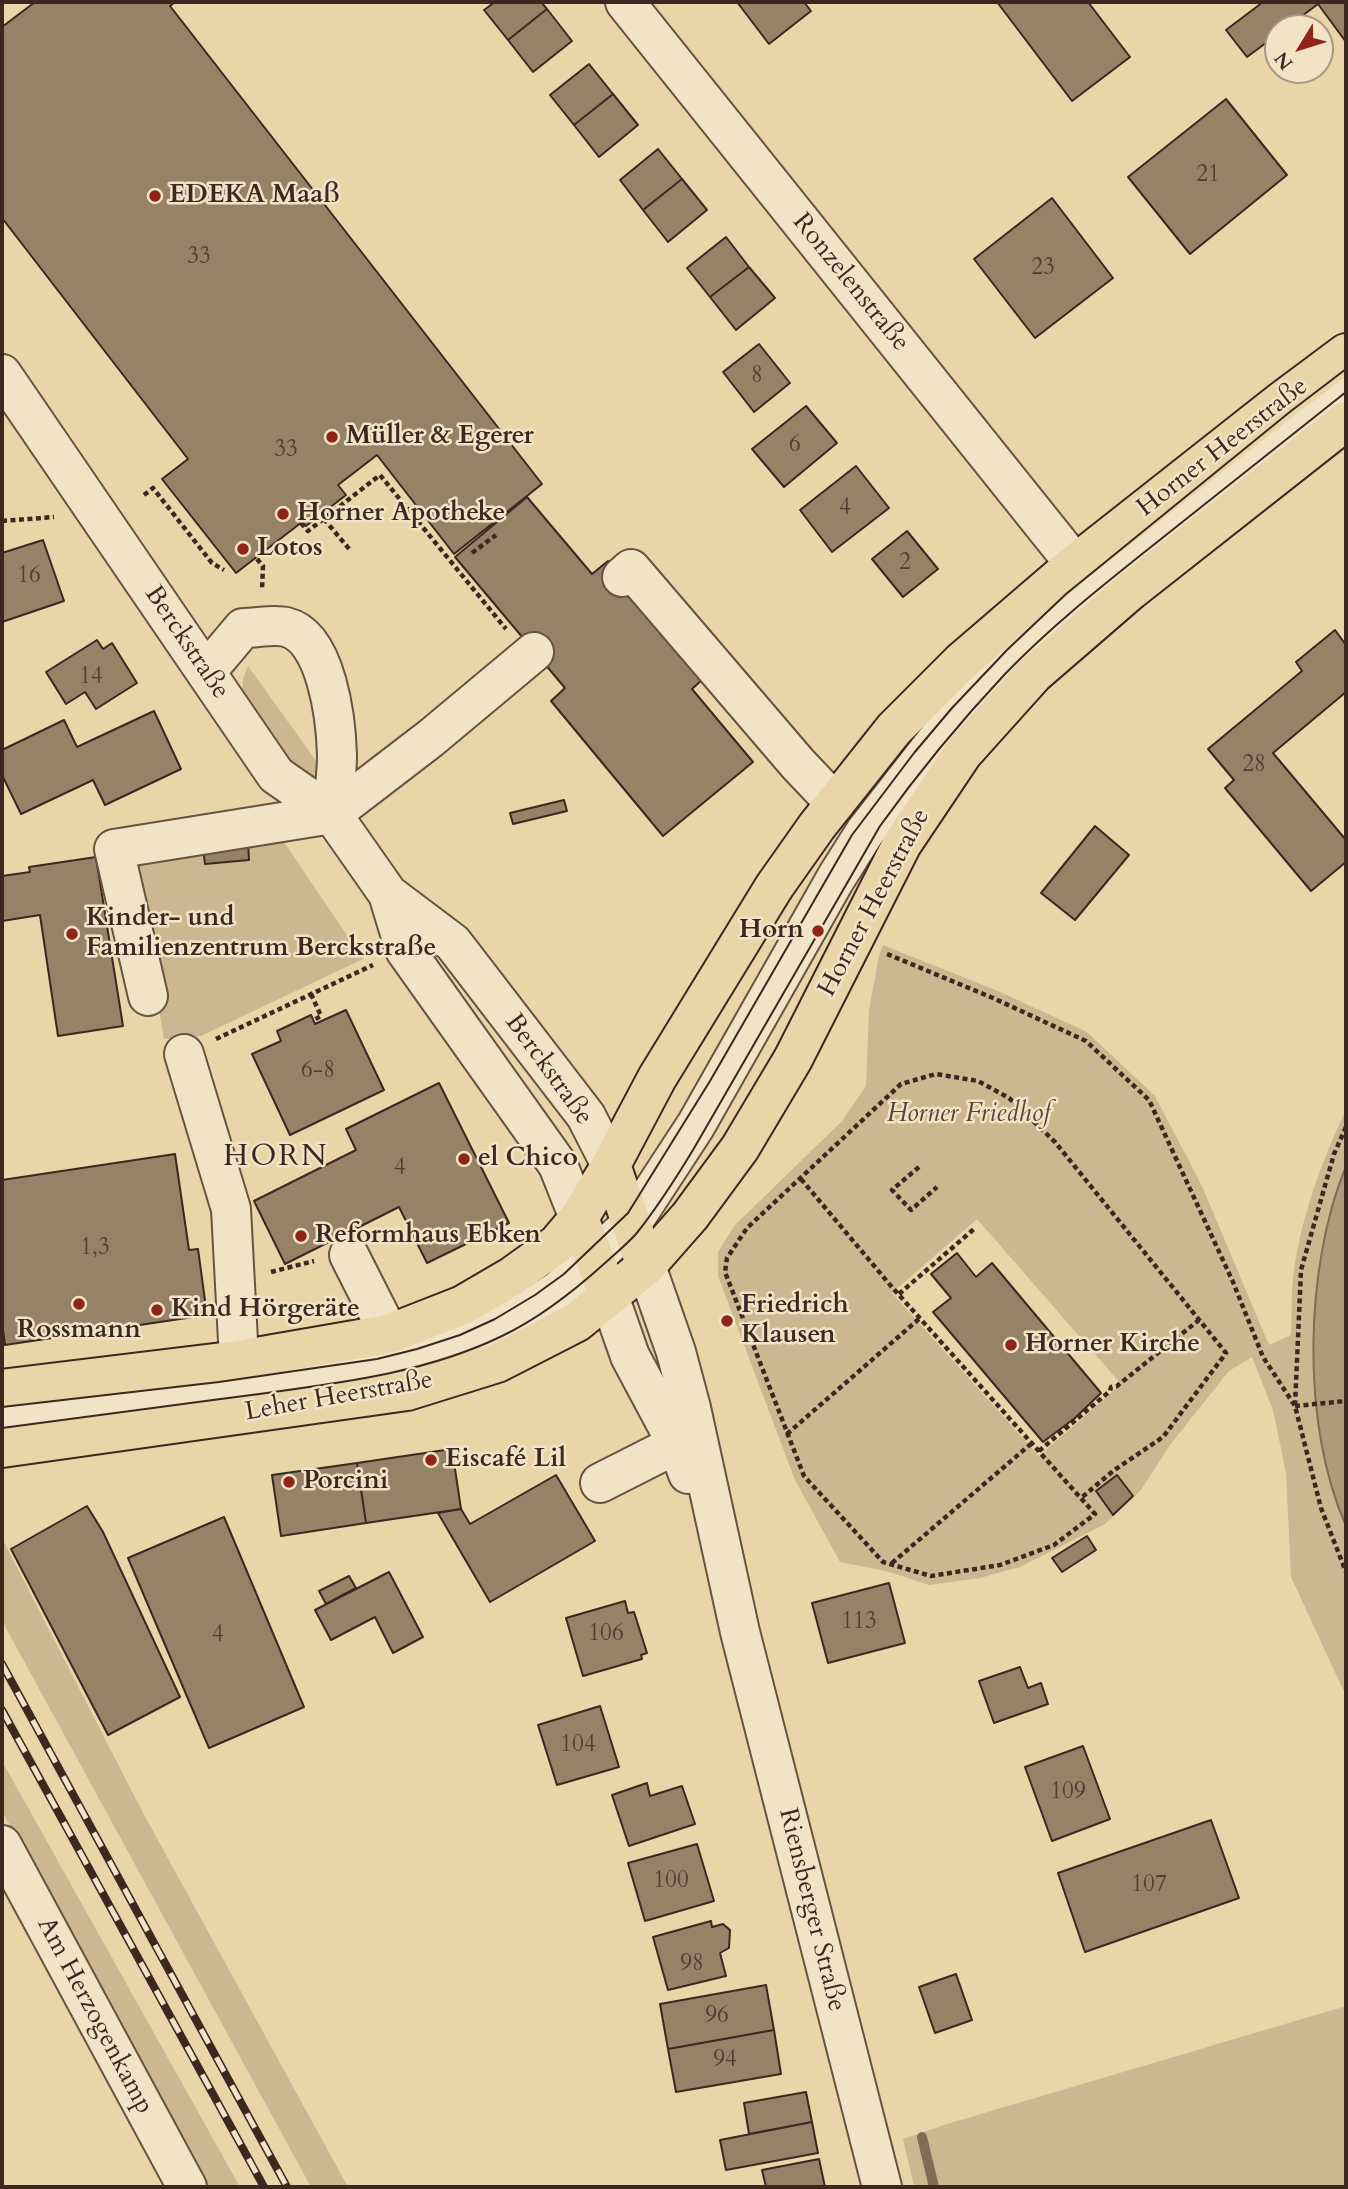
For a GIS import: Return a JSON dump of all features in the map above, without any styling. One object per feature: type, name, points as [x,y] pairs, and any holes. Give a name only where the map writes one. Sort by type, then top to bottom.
[{"type":"main road","name":"Horner Heerstraße","points":[[611,1165],[657,1078],[774,887],[835,803],[894,729],[961,662],[1075,564],[1346,353]]},
{"type":"main road","name":"Horner Heerstraße","points":[[646,1266],[690,1216],[740,1148],[793,1059],[902,844],[923,809],[964,753],[1034,674],[1130,591],[1346,421]]},
{"type":"main road","points":[[611,1165],[646,1266]]},
{"type":"main road","name":"Leher Heerstraße","points":[[2,1389],[239,1360],[389,1334],[463,1305],[511,1277],[556,1244],[579,1218],[611,1165]]},
{"type":"main road","points":[[579,1218],[609,1296]]},
{"type":"main road","name":"Leher Heerstraße","points":[[2,1448],[407,1391],[497,1363],[577,1322],[646,1266]]},
{"type":"street","name":"Ronzelenstraße","points":[[625,2],[1075,564]]},
{"type":"street","name":"Berckstraße","points":[[2,374],[276,775],[332,814],[388,894],[453,943],[586,1116],[611,1165]]},
{"type":"street","points":[[2,1418],[330,1375],[398,1362],[469,1341],[515,1318],[559,1290],[632,1223],[696,1125],[857,844],[920,758],[957,714],[1011,657],[1072,600],[1346,381]]},
{"type":"street","points":[[622,577],[631,569],[798,764],[835,803]]},
{"type":"street","points":[[206,673],[243,628],[287,627],[310,642],[323,665],[330,699],[337,755],[332,814]]},
{"type":"street","points":[[148,996],[114,849],[332,814],[431,738],[531,654]]},
{"type":"street","name":"Berckstraße","points":[[388,894],[405,950],[558,1165],[579,1218]]},
{"type":"street","points":[[184,1054],[231,1209],[239,1360]]},
{"type":"street","points":[[349,1255],[389,1334]]},
{"type":"street","name":"Riensberger Straße","points":[[646,1266],[676,1352],[691,1408],[740,1632],[882,2187]]},
{"type":"street","name":"Riensberger Straße","points":[[609,1296],[630,1356],[677,1444],[740,1632]]},
{"type":"street","points":[[600,1483],[677,1444]]},
{"type":"street","name":"Am Herzogenkamp","points":[[2,1845],[187,2187]]},
{"type":"path","points":[[301,523],[308,531],[334,508],[380,475],[531,654]]},
{"type":"path","points":[[144,495],[153,488],[212,563],[224,570]]},
{"type":"path","points":[[2,522],[97,514]]},
{"type":"path","points":[[324,519],[350,550]]},
{"type":"path","points":[[472,552],[496,535]]},
{"type":"path","points":[[257,559],[263,566]]},
{"type":"path","points":[[855,939],[1086,1041],[1149,1100],[1233,1282],[1263,1357],[1295,1406]]},
{"type":"path","points":[[184,1054],[405,950]]},
{"type":"path","points":[[311,994],[321,1016],[314,1020]]},
{"type":"path","points":[[801,1179],[920,1318],[1095,1514],[1054,1545],[1000,1565],[931,1576],[883,1562],[804,1476],[725,1267],[729,1254],[747,1228],[901,1084],[936,1074],[978,1081],[1009,1098],[1055,1142],[1226,1353],[1163,1437],[1113,1471],[1081,1498]]},
{"type":"path","points":[[1346,1127],[1334,1154],[1301,1270],[1295,1406],[1321,1508],[1346,1572]]},
{"type":"path","points":[[919,1167],[892,1190],[911,1210],[937,1188]]},
{"type":"path","points":[[899,1294],[942,1261],[974,1229]]},
{"type":"path","points":[[235,1282],[300,1264],[349,1255]]},
{"type":"path","points":[[787,1434],[920,1318]]},
{"type":"path","points":[[1039,1451],[1110,1391],[1111,1387],[1117,1386],[1199,1320]]},
{"type":"path","points":[[1295,1406],[1346,1401]]},
{"type":"path","points":[[891,1564],[1032,1443]]},
{"type":"green space","points":[[248,666],[327,776],[316,778],[297,771],[242,690]]},
{"type":"green space","points":[[259,805],[363,959],[201,1036],[164,1039],[127,827]]},
{"type":"green space","name":"Horner Friedhof","points":[[883,945],[998,991],[1087,1032],[1155,1096],[1202,1186],[1269,1345],[1291,1335],[1293,1278],[1302,1229],[1321,1168],[1346,1110],[1346,1696],[1291,1577],[1286,1473],[1273,1410],[1252,1357],[1229,1371],[1170,1445],[1141,1490],[1105,1524],[1020,1567],[980,1578],[929,1585],[890,1572],[840,1562],[795,1480],[718,1276],[718,1252],[734,1226],[842,1121],[866,1086],[869,1010]],"holes":[[[977,1219],[1121,1384],[1039,1456],[892,1293]]]},
{"type":"green space","points":[[2,1538],[142,1811],[348,2187],[311,2187],[2,1621]]},
{"type":"green space","points":[[2,1761],[240,2187],[207,2187],[2,1811]]},
{"type":"green space","points":[[1346,2006],[1346,2187],[914,2187],[903,2139]]},
{"type":"shaded area","points":[[1346,1166],[1346,1526],[1331,1486],[1321,1441],[1315,1395],[1313,1346],[1322,1251],[1332,1207]]},
{"type":"building","points":[[35,2],[175,2],[170,6],[542,484],[454,554],[377,455],[338,485],[346,495],[306,526],[302,522],[236,573],[162,479],[188,459],[2,218],[2,27]]},
{"type":"building","points":[[495,2],[541,2],[547,9],[508,40],[484,10]]},
{"type":"building","points":[[737,2],[804,2],[811,11],[769,44]]},
{"type":"building","points":[[997,2],[1088,2],[1130,57],[1072,101]]},
{"type":"building","points":[[1263,2],[1346,2],[1346,42],[1334,26],[1334,14],[1325,14],[1318,4],[1305,14],[1264,14],[1264,44],[1247,57],[1226,30]]},
{"type":"building","points":[[547,9],[572,41],[533,72],[508,40]]},
{"type":"building","points":[[589,64],[613,94],[574,125],[550,95]]},
{"type":"building","points":[[613,94],[638,125],[599,157],[574,125]]},
{"type":"building","points":[[1226,99],[1287,175],[1190,254],[1128,177]]},
{"type":"building","points":[[658,149],[682,179],[643,210],[620,180]]},
{"type":"building","points":[[682,179],[707,210],[668,242],[643,210]]},
{"type":"building","points":[[1052,198],[1113,278],[1035,338],[974,259]]},
{"type":"building","points":[[726,237],[749,267],[710,297],[687,268]]},
{"type":"building","points":[[749,267],[775,298],[736,330],[710,297]]},
{"type":"building","points":[[759,344],[790,383],[754,412],[723,372]]},
{"type":"building","points":[[806,406],[837,443],[784,487],[752,449]]},
{"type":"building","points":[[856,466],[889,508],[832,552],[800,510]]},
{"type":"building","points":[[527,497],[592,574],[608,561],[705,677],[692,689],[753,762],[663,836],[551,701],[565,688],[455,557]]},
{"type":"building","points":[[907,531],[938,569],[903,597],[872,559]]},
{"type":"building","points":[[43,540],[64,601],[2,622],[2,553]]},
{"type":"building","points":[[1335,630],[1346,645],[1346,692],[1273,753],[1346,840],[1346,862],[1311,891],[1225,788],[1234,780],[1208,749],[1302,671],[1296,662]]},
{"type":"building","points":[[97,640],[103,649],[112,643],[137,683],[96,709],[85,692],[66,704],[46,672]]},
{"type":"building","points":[[154,711],[181,769],[105,805],[93,780],[21,814],[2,775],[2,750],[64,720],[77,747]]},
{"type":"building","points":[[564,800],[567,811],[513,824],[510,813]]},
{"type":"building","points":[[1095,826],[1129,855],[1075,920],[1041,893]]},
{"type":"building","points":[[248,842],[249,860],[205,864],[203,847]]},
{"type":"building","points":[[96,857],[123,1026],[58,1036],[40,915],[2,921],[2,876],[30,872],[29,867]]},
{"type":"building","points":[[346,1010],[384,1090],[290,1135],[252,1054],[281,1041],[277,1031],[311,1015],[315,1024]]},
{"type":"building","points":[[439,1083],[509,1223],[427,1263],[399,1207],[285,1264],[254,1201],[356,1150],[346,1129]]},
{"type":"building","points":[[175,1154],[189,1250],[198,1249],[207,1315],[5,1345],[2,1322],[2,1180]]},
{"type":"building","name":"Horner Kirche","points":[[957,1253],[976,1277],[992,1263],[1101,1393],[1075,1418],[1043,1442],[933,1312],[951,1298],[931,1274]]},
{"type":"building","points":[[452,1449],[461,1509],[366,1523],[357,1463]]},
{"type":"building","points":[[357,1463],[366,1523],[281,1536],[272,1475]]},
{"type":"building","points":[[556,1475],[595,1541],[490,1602],[438,1513],[461,1509],[470,1524]]},
{"type":"building","points":[[1117,1475],[1133,1496],[1113,1515],[1096,1491]]},
{"type":"building","points":[[87,1506],[103,1532],[180,1697],[108,1735],[11,1549]]},
{"type":"building","points":[[224,1517],[304,1707],[209,1748],[128,1558]]},
{"type":"building","points":[[1087,1536],[1096,1550],[1062,1572],[1052,1558]]},
{"type":"building","points":[[389,1572],[423,1637],[393,1653],[375,1617],[331,1640],[315,1610]]},
{"type":"building","points":[[349,1576],[356,1588],[326,1604],[319,1591]]},
{"type":"building","points":[[889,1583],[905,1643],[828,1663],[812,1603]]},
{"type":"building","points":[[625,1601],[628,1613],[634,1612],[647,1653],[641,1655],[642,1659],[583,1676],[566,1618]]},
{"type":"building","points":[[1020,1667],[1028,1688],[1041,1683],[1048,1704],[994,1723],[979,1681]]},
{"type":"building","points":[[600,1706],[619,1767],[557,1785],[538,1725]]},
{"type":"building","points":[[1083,1746],[1110,1819],[1052,1841],[1025,1767]]},
{"type":"building","points":[[647,1783],[650,1796],[682,1786],[695,1824],[629,1846],[612,1795]]},
{"type":"building","points":[[1211,1820],[1239,1898],[1085,1952],[1058,1873]]},
{"type":"building","points":[[697,1844],[714,1901],[645,1921],[628,1863]]},
{"type":"building","points":[[711,1921],[712,1927],[723,1924],[730,1930],[729,1948],[720,1953],[726,1976],[668,1990],[653,1937]]},
{"type":"building","points":[[956,1974],[972,2020],[935,2033],[919,1987]]},
{"type":"building","points":[[766,1985],[774,2030],[668,2049],[660,2004]]},
{"type":"building","points":[[774,2030],[781,2074],[676,2092],[668,2049]]},
{"type":"building","points":[[806,2092],[812,2122],[749,2134],[744,2103]]},
{"type":"building","points":[[812,2122],[818,2153],[726,2170],[720,2140]]},
{"type":"building","points":[[819,2159],[825,2187],[766,2187],[762,2170]]},
{"type":"waterway","points":[[922,2137],[934,2187]]},
{"type":"tram line","points":[[2,1407],[219,1382],[377,1359],[460,1335],[495,1319],[564,1274],[628,1213],[710,1081],[852,835],[952,708],[1007,650],[1066,594],[1346,369]]},
{"type":"tram line","points":[[2,1428],[309,1387],[408,1369],[440,1360],[502,1336],[530,1321],[569,1294],[633,1238],[659,1203],[693,1150],[880,826],[956,729],[1005,674],[1063,619],[1346,392]]},
{"type":"railway","points":[[2,1664],[287,2187]]},
{"type":"railway","points":[[2,1710],[264,2187]]},
{"type":"place","name":"EDEKA Maaß","points":[[155,196]]},
{"type":"place","name":"Müller & Egerer","points":[[332,437]]},
{"type":"place","name":"Horner Apotheke","points":[[283,514]]},
{"type":"place","name":"Lotos","points":[[243,549]]},
{"type":"place","name":"Horn","points":[[818,931]]},
{"type":"place","name":"Kinder- und Familienzentrum Berckstraße","points":[[72,934]]},
{"type":"place","name":"el Chico","points":[[464,1159]]},
{"type":"place","name":"Reformhaus Ebken","points":[[301,1236]]},
{"type":"place","name":"Rossmann","points":[[79,1304]]},
{"type":"place","name":"Kind Hörgeräte","points":[[157,1310]]},
{"type":"place","name":"Friedrich Klausen","points":[[727,1321]]},
{"type":"place","name":"Horner Kirche","points":[[1011,1345]]},
{"type":"place","name":"Eiscafé Lil","points":[[431,1460]]},
{"type":"place","name":"Porcini","points":[[289,1482]]},
{"type":"district","name":"HORN","points":[[276,1158]]}]
